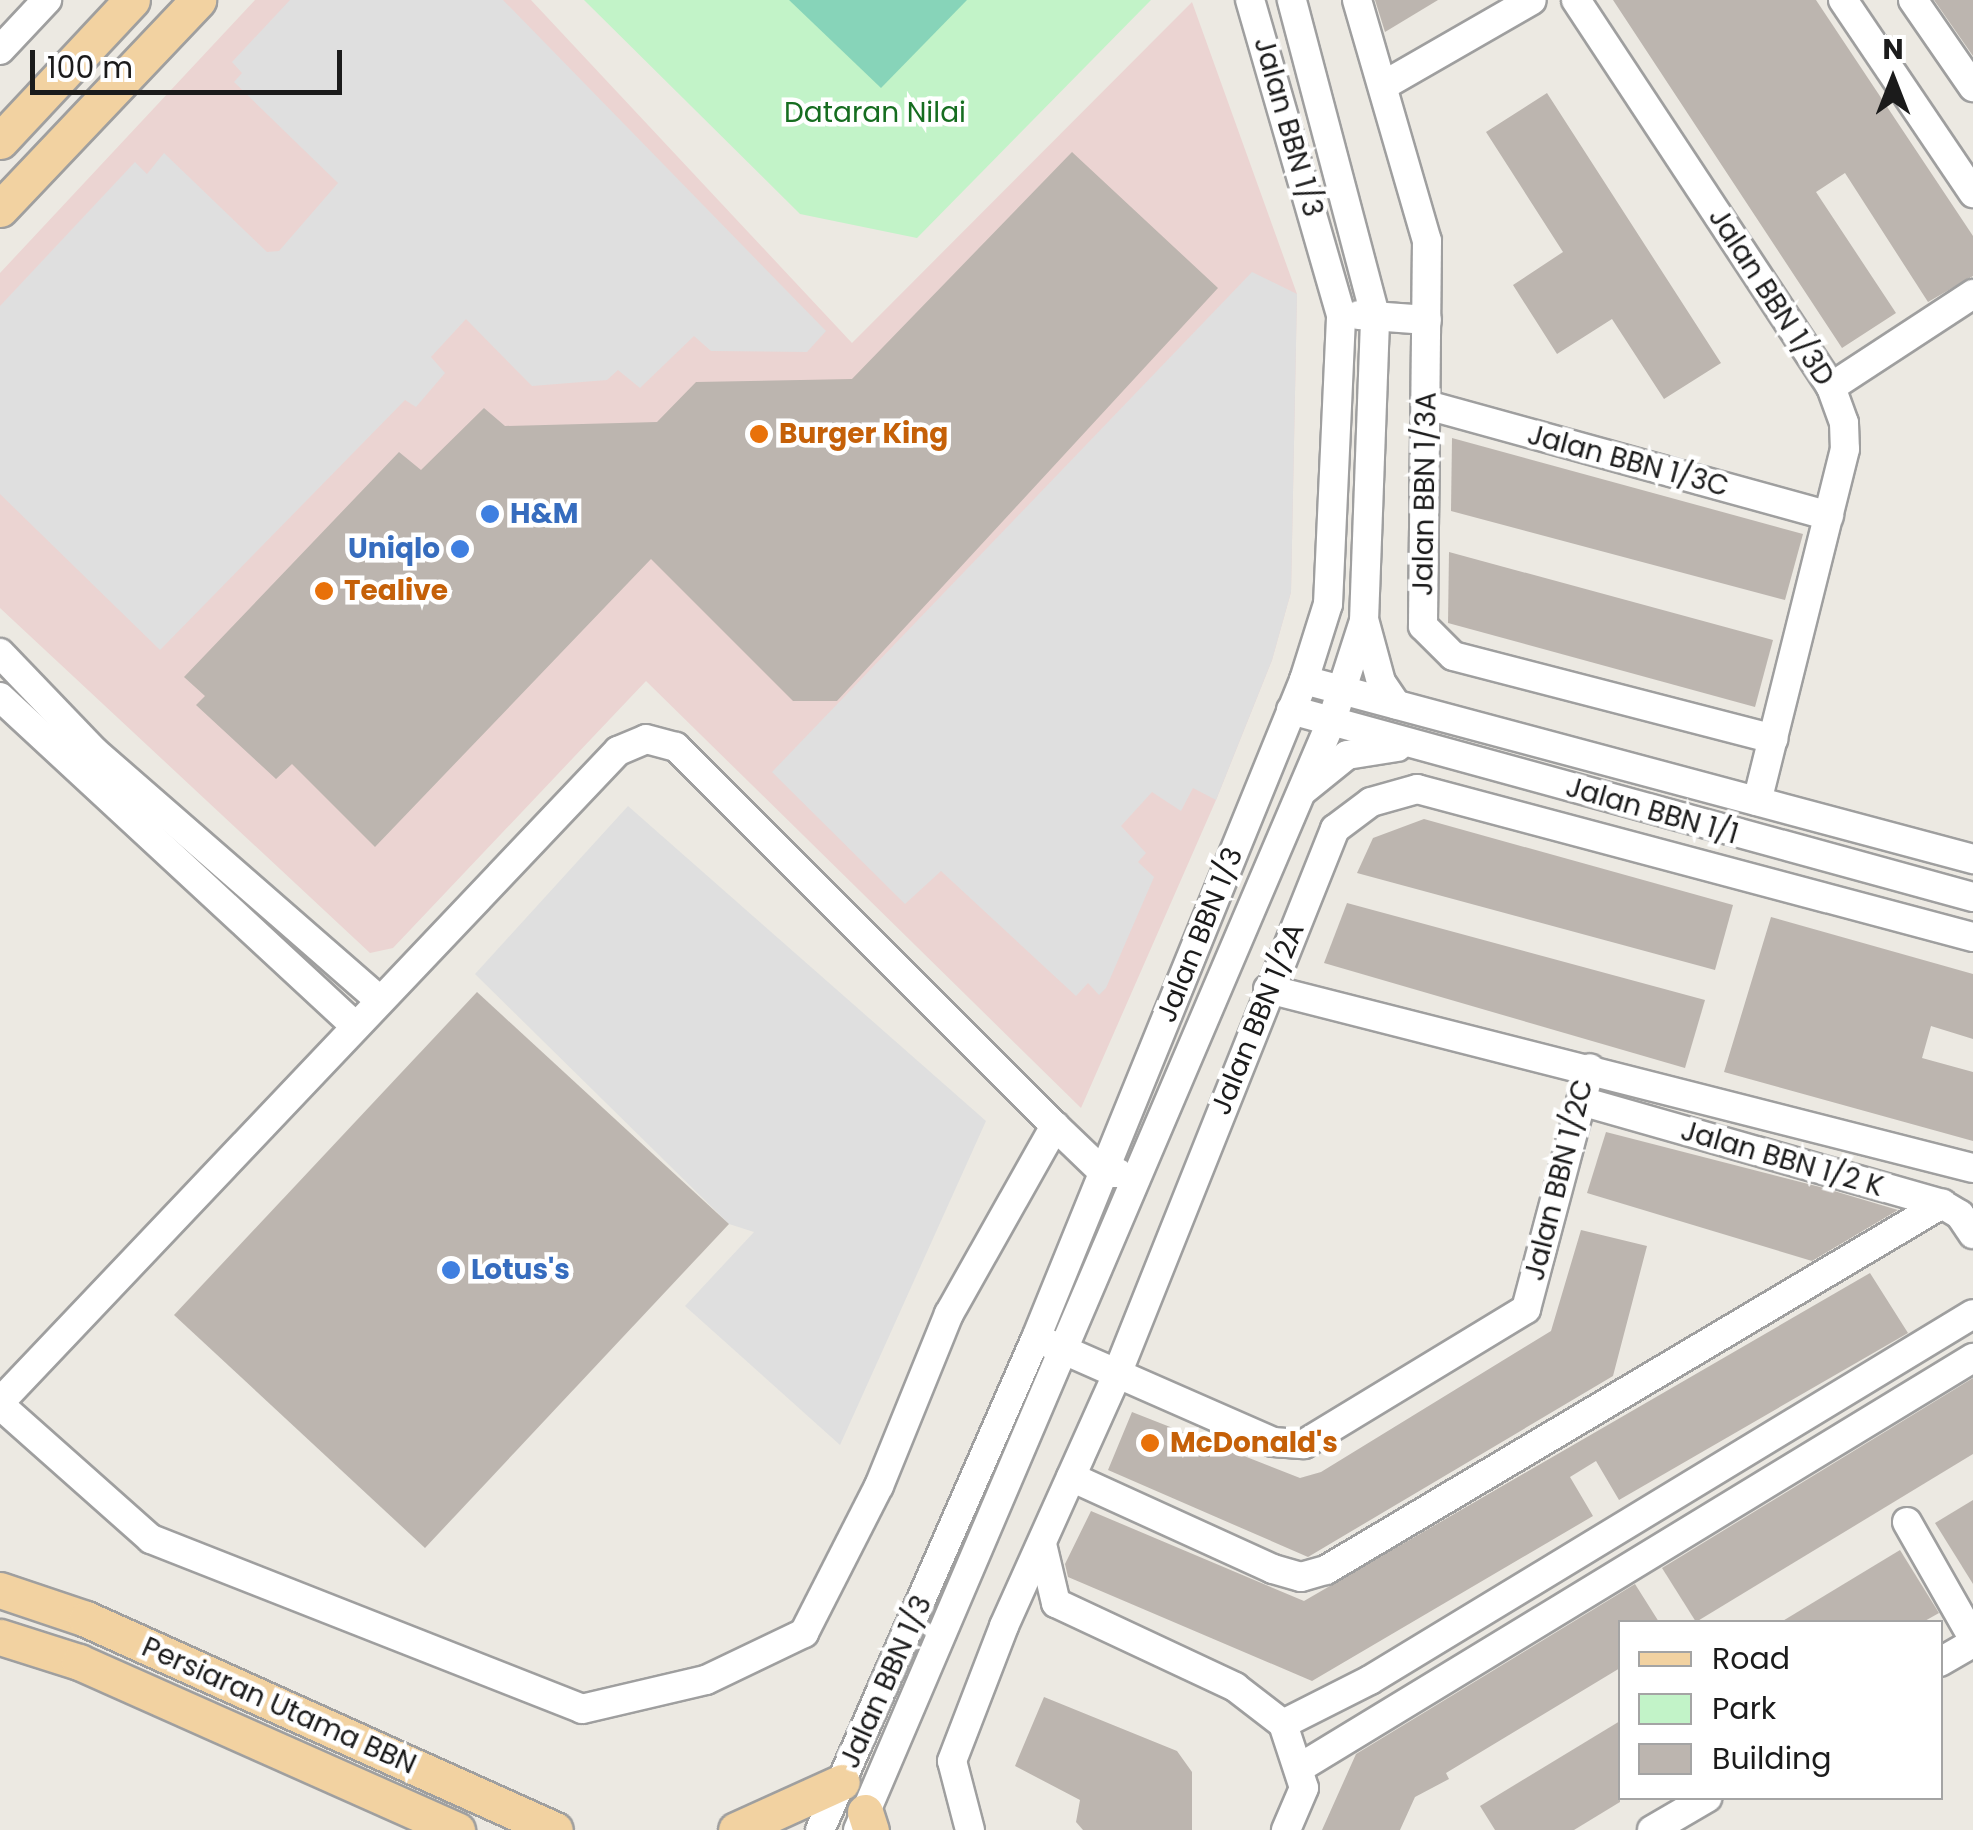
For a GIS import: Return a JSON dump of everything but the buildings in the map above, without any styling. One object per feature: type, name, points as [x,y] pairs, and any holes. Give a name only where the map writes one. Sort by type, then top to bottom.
[{"type":"main road","points":[[0,209],[198,0]]},
{"type":"main road","points":[[0,141],[130,1]]},
{"type":"main road","name":"Persiaran Utama BBN","points":[[0,1590],[86,1620],[556,1830]]},
{"type":"main road","name":"Persiaran Utama BBN","points":[[0,1636],[79,1662],[457,1830]]},
{"type":"main road","points":[[736,1830],[842,1782]]},
{"type":"street","points":[[0,50],[48,0]]},
{"type":"street","name":"Jalan BBN 1/3","points":[[820,1830],[1036,1338],[1304,680],[1328,604],[1341,316],[1250,0]]},
{"type":"street","name":"Jalan BBN 1/3","points":[[865,1824],[1173,1096],[1294,798],[1332,720],[1364,621],[1376,316],[1292,0]]},
{"type":"street","name":"Jalan BBN 1/3A","points":[[1358,0],[1386,84],[1428,241],[1423,626],[1453,656],[1773,739]]},
{"type":"street","points":[[1386,84],[1532,0]]},
{"type":"street","name":"Jalan BBN 1/3D","points":[[1576,0],[1832,388],[1845,449],[1757,801]]},
{"type":"street","points":[[1844,0],[1973,193]]},
{"type":"street","points":[[1913,0],[1973,87]]},
{"type":"street","points":[[1832,388],[1973,294]]},
{"type":"street","points":[[1341,316],[1427,320]]},
{"type":"street","name":"Jalan BBN 1/3C","points":[[1427,405],[1829,516]]},
{"type":"street","points":[[1364,621],[1381,682],[1396,704]]},
{"type":"street","points":[[0,653],[94,751],[378,1000]]},
{"type":"street","name":"Jalan BBN 1/1","points":[[1304,680],[1973,859]]},
{"type":"street","points":[[0,697],[354,1025]]},
{"type":"street","name":"Jalan BBN 1/1","points":[[1290,710],[1766,844],[1973,896]]},
{"type":"street","points":[[1054,1126],[949,1314],[879,1486],[804,1633],[706,1680],[582,1709],[546,1695],[150,1539],[0,1403],[354,1025],[618,751],[646,738],[676,746],[1104,1173],[1127,1166],[1156,1112],[1173,1096]]},
{"type":"street","points":[[1294,798],[1347,755],[1423,746]]},
{"type":"street","name":"Jalan BBN 1/2A","points":[[970,1830],[952,1762],[1004,1626],[1117,1374],[1334,829],[1371,802],[1417,789],[1973,937]]},
{"type":"street","points":[[1756,882],[1766,844]]},
{"type":"street","name":"Jalan BBN 1/2C","points":[[1036,1338],[1273,1442],[1304,1444],[1526,1309],[1590,1068],[1268,990]]},
{"type":"street","name":"Jalan BBN 1/2 K","points":[[1590,1068],[1973,1168]]},
{"type":"street","name":"Jalan BBN 1/2 K","points":[[1581,1102],[1942,1204],[1960,1215],[1973,1234]]},
{"type":"street","points":[[1070,1477],[1272,1569],[1301,1577],[1326,1570],[1942,1204]]},
{"type":"street","points":[[1283,1724],[1370,1680],[1973,1314]]},
{"type":"street","points":[[1301,1767],[1973,1358]]},
{"type":"street","points":[[1907,1522],[1973,1641],[1943,1660]]},
{"type":"street","points":[[1042,1539],[1056,1603]]},
{"type":"street","points":[[1004,1626],[1056,1603],[1235,1687],[1283,1724],[1301,1767],[1304,1788],[1286,1830]]},
{"type":"street","points":[[1652,1830],[1704,1800]]},
{"type":"shaded area","points":[[255,0],[531,0],[852,343],[1192,2],[1297,294],[1291,592],[1272,660],[1216,800],[1081,1108],[646,681],[393,948],[370,953],[0,608],[0,273]]},
{"type":"shaded area","points":[[290,0],[503,0],[826,331],[807,352],[711,351],[694,336],[640,388],[618,370],[607,380],[532,386],[466,319],[431,357],[445,373],[416,407],[405,400],[160,650],[0,494],[0,306],[135,162],[147,174],[164,153],[267,252],[279,251],[338,183],[234,82],[242,73],[232,62]]},
{"type":"shaded area","points":[[1252,272],[1297,294],[1291,592],[1272,660],[1216,800],[1193,788],[1181,811],[1152,792],[1121,826],[1146,853],[1138,862],[1154,877],[1106,988],[1099,995],[1088,983],[1076,996],[941,871],[905,904],[772,772]]},
{"type":"shaded area","points":[[628,806],[986,1121],[840,1445],[685,1306],[754,1232],[729,1224],[475,974]]},
{"type":"green space","name":"Dataran Nilai","points":[[584,0],[1151,0],[917,238],[800,214]]},
{"type":"green space","points":[[789,0],[967,0],[881,88]]},
{"type":"place","name":"Burger King","points":[[759,434]]},
{"type":"place","name":"H&M","points":[[490,514]]},
{"type":"place","name":"Uniqlo","points":[[460,549]]},
{"type":"place","name":"Tealive","points":[[324,591]]},
{"type":"place","name":"Lotus's","points":[[451,1270]]},
{"type":"place","name":"McDonald's","points":[[1150,1443]]}]
